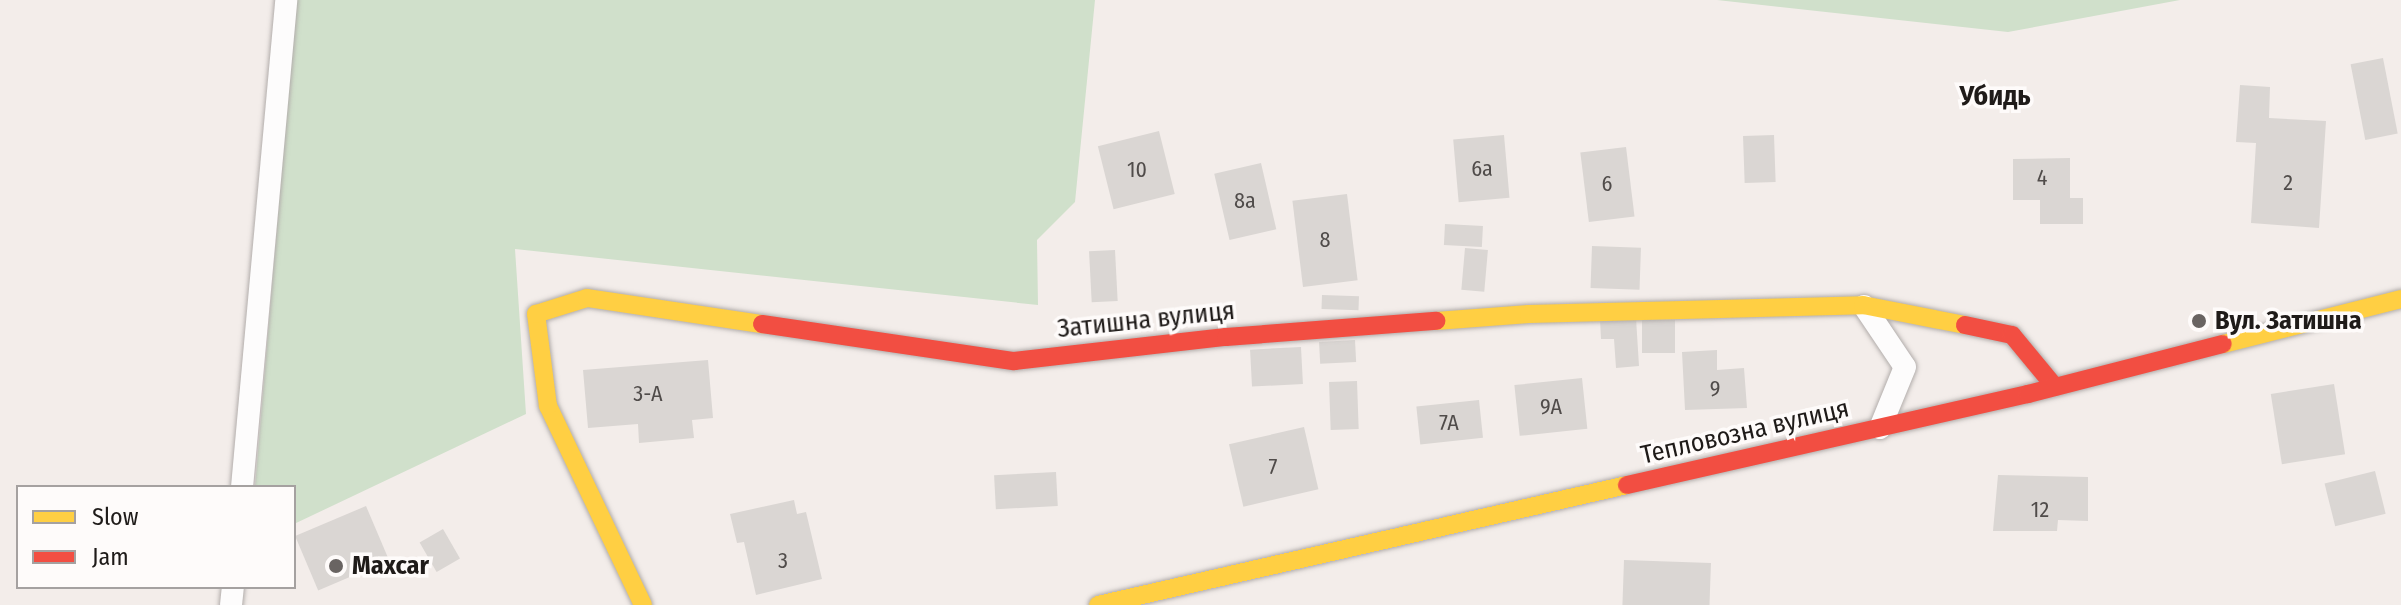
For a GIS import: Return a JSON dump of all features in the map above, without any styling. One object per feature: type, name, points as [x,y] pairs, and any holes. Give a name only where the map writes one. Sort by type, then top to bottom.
[{"type":"street","name":"Затишна вулиця","points":[[643,605],[548,406],[536,314],[587,298],[1014,361],[1226,337],[1529,314],[1863,305],[2012,335],[2055,387]]},
{"type":"street","name":"Тепловозна вулиця","points":[[1098,605],[2055,387],[2401,299]]},
{"type":"lane","points":[[242,485],[286,0]]},
{"type":"lane","points":[[1863,305],[1905,367],[1880,428]]},
{"type":"green space","points":[[296,0],[1095,0],[1075,202],[1037,240],[1038,305],[515,249],[526,414],[296,523],[296,485],[255,485]]},
{"type":"green space","points":[[1717,0],[2180,0],[2008,32]]},
{"type":"building","points":[[2383,58],[2398,134],[2365,140],[2351,64]]},
{"type":"building","points":[[2240,85],[2270,87],[2269,118],[2326,121],[2319,228],[2251,223],[2256,143],[2236,142]]},
{"type":"building","points":[[1159,131],[1175,194],[1114,209],[1098,146]]},
{"type":"building","points":[[1504,135],[1509,198],[1459,202],[1453,139]]},
{"type":"building","points":[[1774,135],[1776,182],[1745,183],[1743,136]]},
{"type":"building","points":[[1626,147],[1635,216],[1589,222],[1580,153]]},
{"type":"building","points":[[2070,158],[2070,198],[2083,198],[2083,224],[2040,224],[2040,200],[2013,200],[2013,159]]},
{"type":"building","points":[[1261,163],[1276,229],[1230,240],[1214,174]]},
{"type":"building","points":[[1347,194],[1358,280],[1303,287],[1292,201]]},
{"type":"building","points":[[1445,224],[1483,226],[1482,247],[1444,245]]},
{"type":"building","points":[[1592,246],[1641,248],[1640,290],[1591,288]]},
{"type":"building","points":[[1465,248],[1488,250],[1484,292],[1461,290]]},
{"type":"building","points":[[1115,250],[1118,301],[1092,302],[1089,251]]},
{"type":"building","points":[[1322,295],[1359,296],[1358,310],[1322,309]]},
{"type":"building","points":[[1636,318],[1639,366],[1616,368],[1614,339],[1601,339],[1600,320]]},
{"type":"building","points":[[1642,320],[1675,320],[1675,353],[1642,353]]},
{"type":"building","points":[[1355,340],[1356,362],[1320,364],[1319,342]]},
{"type":"building","points":[[1301,347],[1303,384],[1252,387],[1250,350]]},
{"type":"building","points":[[1717,350],[1717,370],[1744,368],[1747,408],[1685,410],[1682,352]]},
{"type":"building","points":[[708,360],[713,418],[692,420],[694,438],[639,443],[638,424],[588,428],[583,370]]},
{"type":"building","points":[[1582,378],[1587,429],[1520,436],[1514,385]]},
{"type":"building","points":[[1357,381],[1359,429],[1331,430],[1329,382]]},
{"type":"building","points":[[2334,384],[2345,454],[2282,464],[2271,394]]},
{"type":"building","points":[[1479,400],[1483,438],[1420,444],[1416,407]]},
{"type":"building","points":[[1304,427],[1318,489],[1243,507],[1229,444]]},
{"type":"building","points":[[2375,471],[2386,514],[2335,526],[2325,484]]},
{"type":"building","points":[[1056,472],[1058,506],[996,509],[994,475]]},
{"type":"building","points":[[1998,475],[2088,477],[2088,521],[2058,520],[2057,531],[1993,531]]},
{"type":"building","points":[[794,500],[797,514],[806,512],[822,579],[756,595],[744,542],[737,543],[730,514]]},
{"type":"building","points":[[366,506],[389,560],[318,590],[296,536]]},
{"type":"building","points":[[443,529],[460,558],[437,572],[420,542]]},
{"type":"building","points":[[1624,560],[1711,563],[1709,605],[1622,605]]},
{"type":"traffic: slow","points":[[643,605],[548,406],[536,314],[587,298],[762,324]]},
{"type":"traffic: slow","points":[[2223,344],[2401,299]]},
{"type":"traffic: slow","points":[[1436,321],[1529,314],[1863,305],[1965,325]]},
{"type":"traffic: slow","points":[[1098,605],[1627,485]]},
{"type":"traffic: jam","points":[[762,324],[1014,361],[1226,337],[1436,321]]},
{"type":"traffic: jam","points":[[1965,325],[2012,335],[2055,387]]},
{"type":"traffic: jam","points":[[1627,485],[2028,394],[2223,344]]},
{"type":"place","name":"Вул. Затишна","points":[[2199,321]]},
{"type":"place","name":"Maxcar","points":[[336,566]]},
{"type":"district","name":"Убидь","points":[[1995,96]]}]
